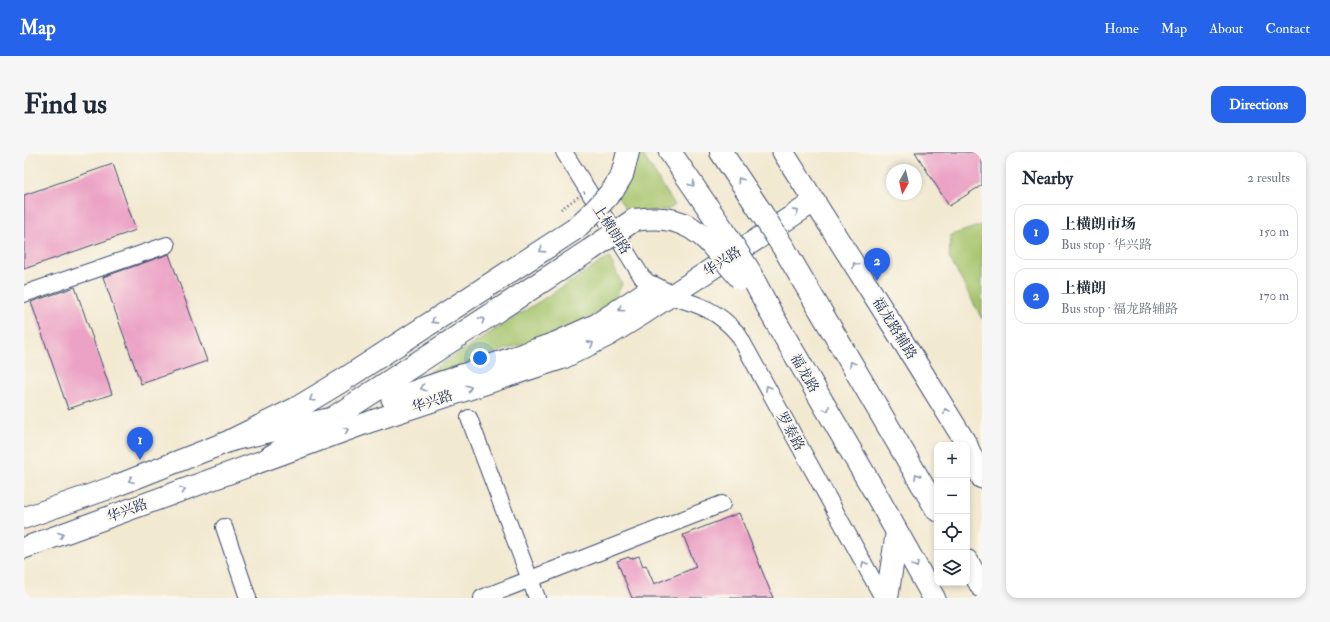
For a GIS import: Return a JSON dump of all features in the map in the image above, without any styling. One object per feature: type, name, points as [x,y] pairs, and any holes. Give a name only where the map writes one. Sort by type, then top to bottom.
[{"type":"highway","points":[[232,440],[296,408],[340,382],[575,229],[613,190],[622,175],[628,152]]},
{"type":"highway","name":"福龙路","points":[[670,152],[716,236],[746,276],[772,316],[934,598]]},
{"type":"highway","points":[[721,152],[785,250],[934,505]]},
{"type":"highway","points":[[270,457],[333,418],[634,220],[652,218],[671,219],[716,236]]},
{"type":"highway","points":[[887,598],[897,532]]},
{"type":"highway","points":[[970,566],[982,587]]},
{"type":"main road","name":"福龙路辅路","points":[[783,152],[920,366],[965,442]]},
{"type":"main road","name":"华兴路","points":[[24,518],[113,487],[232,440],[333,418],[555,343],[597,324],[662,291],[815,201]]},
{"type":"main road","name":"华兴路","points":[[24,548],[379,418],[563,358],[609,335],[662,291]]},
{"type":"main road","name":"福龙路辅路","points":[[970,452],[982,478]]},
{"type":"street","name":"上横朗路","points":[[564,152],[642,277],[662,291]]},
{"type":"street","points":[[24,294],[167,245]]},
{"type":"street","name":"罗泰路","points":[[662,291],[712,311],[728,322],[738,334],[883,598]]},
{"type":"street","points":[[469,418],[537,598]]},
{"type":"street","points":[[482,598],[722,504]]},
{"type":"street","points":[[224,527],[248,598]]},
{"type":"path","points":[[561,209],[586,191]]},
{"type":"green space","points":[[635,152],[641,152],[675,205],[668,210],[628,212],[617,196]]},
{"type":"green space","points":[[982,225],[982,319],[949,257],[951,235]]},
{"type":"green space","points":[[609,257],[622,284],[614,298],[602,309],[568,328],[415,381]]},
{"type":"building","points":[[915,152],[982,152],[982,185],[949,206]]},
{"type":"building","points":[[113,164],[136,230],[24,269],[24,195]]},
{"type":"building","points":[[169,254],[207,361],[141,384],[103,277]]},
{"type":"building","points":[[75,287],[112,394],[68,409],[31,302]]},
{"type":"building","points":[[739,513],[773,598],[632,598],[617,561],[629,557],[630,559],[639,556],[643,566],[646,565],[654,584],[696,567],[683,535]]},
{"type":"place","name":"上横朗","points":[[877,281]]},
{"type":"place","name":"上横朗市场","points":[[140,460]]}]
